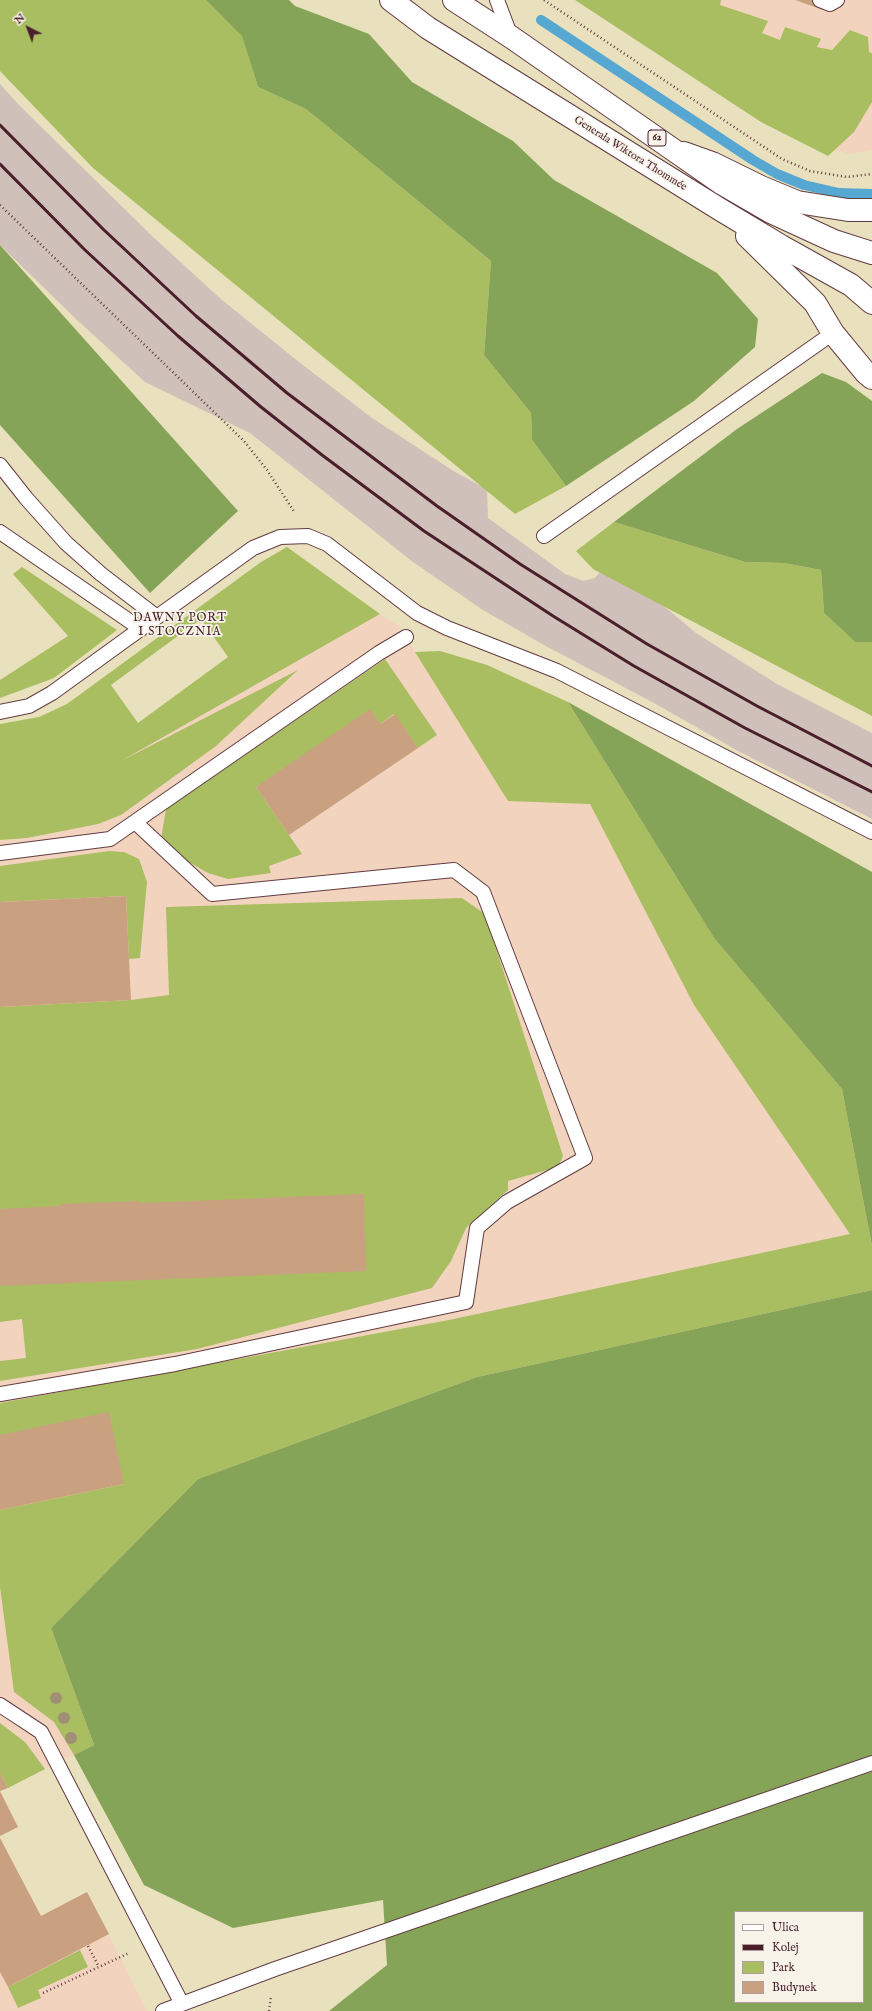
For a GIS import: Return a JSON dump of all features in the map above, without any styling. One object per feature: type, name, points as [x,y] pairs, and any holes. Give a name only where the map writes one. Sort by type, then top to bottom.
[{"type":"main road","name":"Generała Wiktora Thommée","points":[[391,0],[428,28],[721,210],[781,246],[851,284],[872,303]]},
{"type":"main road","name":"62","points":[[454,0],[511,37],[721,183],[771,212],[834,241],[872,253]]},
{"type":"main road","points":[[673,150],[712,164],[797,202],[848,210],[872,210]]},
{"type":"main road","name":"62","points":[[721,210],[815,303],[833,333],[866,373],[872,378]]},
{"type":"lane","points":[[497,0],[511,37]]},
{"type":"lane","points":[[820,0],[830,4],[837,0]]},
{"type":"lane","points":[[544,536],[833,333]]},
{"type":"lane","points":[[0,465],[26,498],[66,542],[101,574],[157,617]]},
{"type":"lane","points":[[0,532],[141,629]]},
{"type":"lane","points":[[0,712],[29,706],[52,693],[253,548],[280,537],[308,536],[327,544],[417,613],[447,628],[557,671],[872,832]]},
{"type":"lane","points":[[0,853],[110,839],[379,653],[406,637]]},
{"type":"lane","points":[[0,1394],[175,1364],[466,1302],[478,1228],[507,1202],[585,1158],[483,892],[454,870],[212,894],[135,822]]},
{"type":"lane","points":[[0,1705],[41,1732],[182,2004]]},
{"type":"lane","points":[[163,2011],[275,1969],[872,1764]]},
{"type":"path","points":[[544,0],[782,159],[810,171],[847,177],[872,174]]},
{"type":"path","points":[[0,205],[244,441],[280,489],[308,536]]},
{"type":"path","points":[[88,1946],[99,1967]]},
{"type":"path","points":[[43,1993],[120,1957]]},
{"type":"shaded area","points":[[577,0],[872,0],[872,150],[850,154],[797,140]]},
{"type":"shaded area","points":[[0,84],[19,105],[152,236],[222,300],[372,418],[455,472],[487,489],[488,518],[565,574],[583,581],[595,578],[610,561],[696,633],[777,684],[872,733],[872,819],[740,752],[654,703],[544,645],[483,610],[413,562],[250,433],[145,382],[76,319],[0,245]]},
{"type":"shaded area","points":[[380,614],[399,626],[415,652],[440,651],[487,665],[568,702],[872,872],[872,1290],[477,1377],[198,1479],[51,1628],[94,1745],[0,1791],[0,765],[74,756]]},
{"type":"shaded area","points":[[0,1791],[18,1827],[0,1836]]},
{"type":"shaded area","points":[[0,1838],[41,1916],[87,1892],[147,2011],[0,2011]]},
{"type":"green space","points":[[0,0],[206,0],[242,35],[258,87],[306,109],[491,261],[484,355],[531,413],[532,440],[566,486],[515,514],[93,168],[0,71]]},
{"type":"green space","points":[[206,0],[289,0],[295,6],[369,34],[412,82],[513,141],[554,180],[717,273],[758,319],[755,347],[694,401],[566,486],[532,440],[531,413],[484,355],[491,261],[306,109],[258,87],[242,36]]},
{"type":"green space","points":[[575,0],[721,0],[720,5],[768,21],[762,33],[780,40],[785,27],[821,39],[817,47],[832,50],[850,30],[868,37],[869,52],[872,53],[872,102],[854,132],[828,156],[761,122]]},
{"type":"green space","points":[[0,245],[238,511],[150,593],[0,425]]},
{"type":"green space","points":[[822,373],[846,382],[872,401],[872,642],[855,642],[824,613],[821,570],[784,563],[745,562],[614,522],[737,429]]},
{"type":"green space","points":[[614,522],[745,562],[784,563],[821,570],[824,613],[855,642],[872,642],[872,716],[593,569],[576,551]]},
{"type":"green space","points":[[287,547],[380,614],[121,761],[298,670],[216,746],[121,815],[98,824],[27,838],[0,840],[0,724],[39,717],[67,704],[261,562]],"holes":[[[201,619],[228,657],[138,723],[111,685]]]},
{"type":"green space","points":[[22,567],[117,630],[54,678],[0,698],[0,680],[68,636],[13,574]]},
{"type":"green space","points":[[440,651],[487,665],[568,702],[714,938],[842,1089],[872,1246],[872,1290],[477,1377],[198,1479],[51,1628],[94,1745],[74,1755],[54,1722],[14,1692],[0,1587],[0,1510],[124,1484],[0,1435],[0,1403],[449,1320],[850,1234],[694,1005],[590,804],[508,801],[415,652]]},
{"type":"green space","points":[[385,659],[437,735],[418,748],[394,714],[380,724],[256,787],[302,854],[269,866],[271,873],[228,879],[208,873],[180,857],[161,839],[166,809]]},
{"type":"green space","points":[[568,702],[872,872],[872,1246],[842,1089],[714,938]]},
{"type":"green space","points":[[109,851],[124,852],[139,859],[147,882],[140,958],[129,959],[126,896],[0,902],[0,866]]},
{"type":"green space","points":[[462,898],[485,914],[563,1156],[558,1167],[508,1181],[508,1190],[466,1228],[451,1261],[432,1288],[197,1349],[0,1381],[0,1361],[26,1358],[22,1319],[0,1322],[0,1007],[131,1000],[169,995],[166,907]]},
{"type":"green space","points":[[872,1290],[872,2011],[329,2011],[387,1965],[383,1900],[233,1928],[144,1885],[74,1755],[94,1745],[51,1628],[198,1479],[477,1377]]},
{"type":"green space","points":[[0,1723],[25,1742],[45,1769],[8,1788],[0,1773]]},
{"type":"green space","points":[[80,1950],[88,1967],[38,1990],[41,1998],[18,2008],[8,1987]]},
{"type":"building","points":[[795,0],[827,0],[823,10]]},
{"type":"building","points":[[370,709],[380,724],[395,714],[418,748],[289,835],[256,787]]},
{"type":"building","points":[[126,896],[131,1000],[0,1007],[0,902]]},
{"type":"building","points":[[364,1194],[366,1271],[0,1286],[0,1209],[59,1206],[60,1204],[140,1201],[140,1203]]},
{"type":"building","points":[[109,1412],[124,1484],[0,1510],[0,1435]]},
{"type":"building","points":[[0,1773],[8,1788],[0,1791]]},
{"type":"building","points":[[0,1791],[18,1827],[0,1836]]},
{"type":"building","points":[[0,1838],[41,1916],[87,1892],[109,1934],[8,1987],[0,1972]]},
{"type":"waterway","points":[[541,20],[753,160],[777,174],[804,185],[839,193],[872,194]]},
{"type":"railway","points":[[0,125],[104,230],[196,316],[287,393],[437,506],[520,564],[647,644],[757,706],[872,766]]},
{"type":"railway","points":[[0,164],[85,250],[178,336],[261,407],[322,455],[424,531],[553,616],[634,666],[745,728],[872,792]]},
{"type":"district","name":"DAWNY PORT I STOCZNIA","points":[[180,626]]}]
